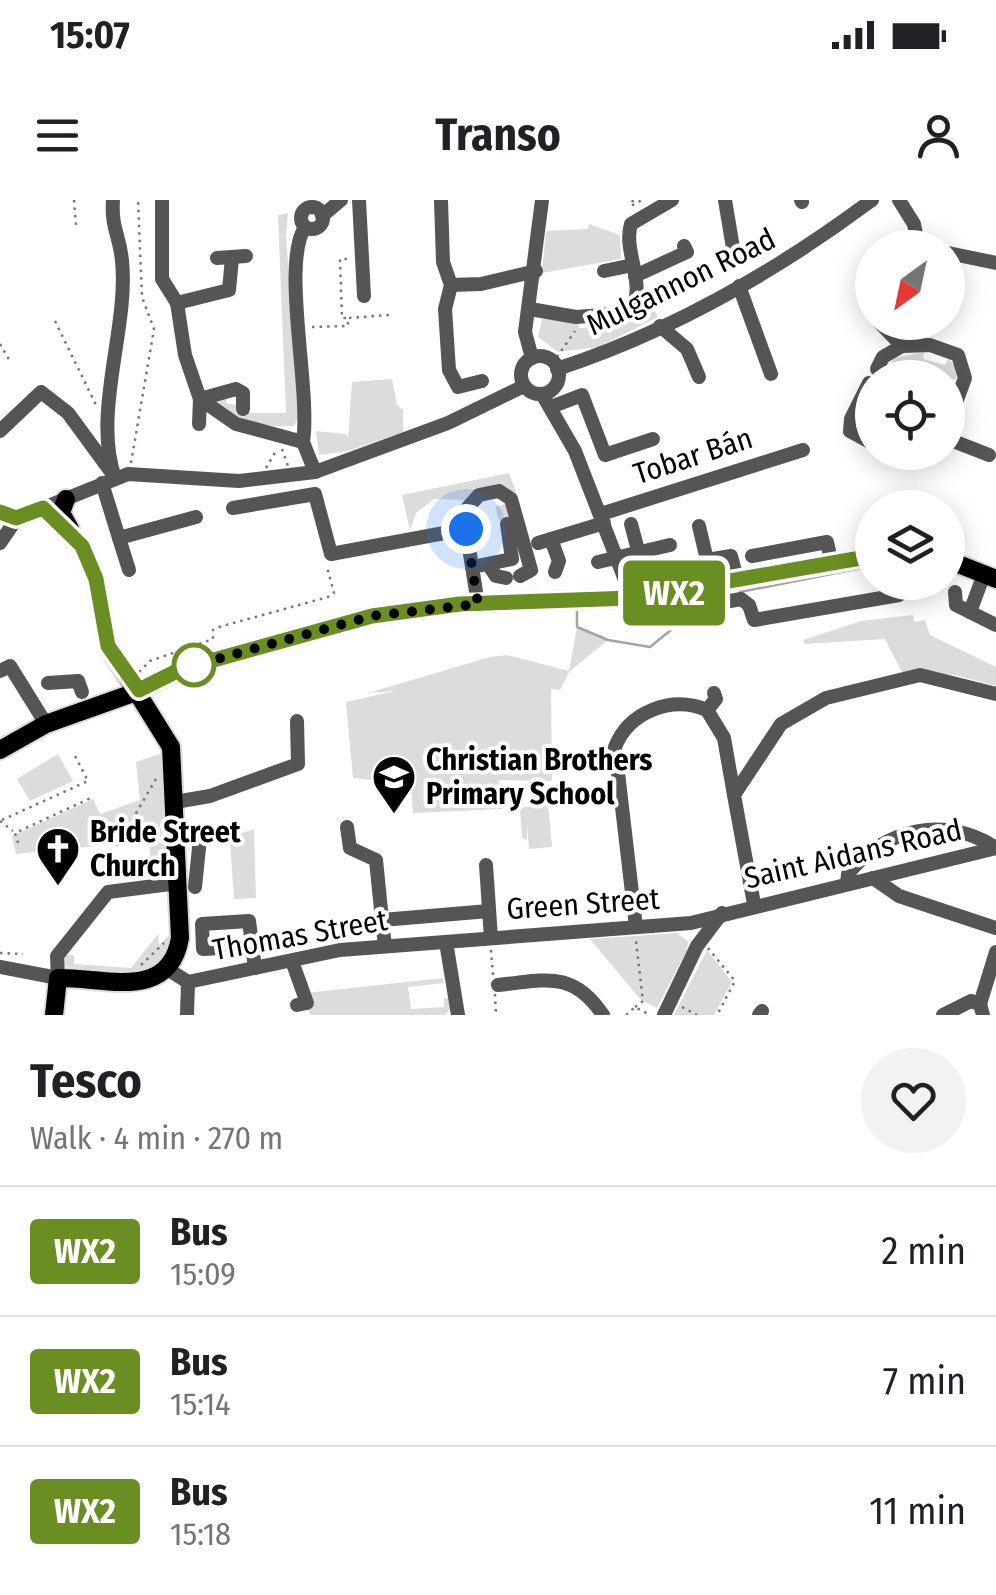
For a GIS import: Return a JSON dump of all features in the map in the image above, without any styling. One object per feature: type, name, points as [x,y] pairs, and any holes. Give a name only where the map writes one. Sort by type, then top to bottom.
[{"type":"main road","points":[[54,1015],[58,978],[143,983],[168,970],[180,938],[187,885],[177,832],[171,747],[139,690],[108,646],[96,579],[61,513],[66,500]]},
{"type":"main road","points":[[5,515],[43,508],[76,538]]},
{"type":"main road","points":[[0,750],[84,702],[139,690],[181,669],[372,616],[478,604],[712,595],[738,582],[855,559]]},
{"type":"main road","points":[[965,566],[990,576]]},
{"type":"street","points":[[114,200],[112,228],[122,260],[110,426],[120,538],[129,570]]},
{"type":"street","points":[[162,200],[162,280],[176,302],[185,355],[200,399],[199,424]]},
{"type":"street","points":[[315,472],[303,442],[308,412],[296,253],[301,213],[312,208],[322,216],[342,200]]},
{"type":"street","points":[[359,200],[364,296]]},
{"type":"street","points":[[441,200],[443,262],[450,285],[445,309],[449,370],[458,386],[482,381]]},
{"type":"street","points":[[532,358],[525,332],[536,271],[542,200]]},
{"type":"street","points":[[530,310],[586,318],[632,310],[631,224],[672,200]]},
{"type":"street","points":[[725,200],[734,254]]},
{"type":"street","name":"Mulgannon Road","points":[[556,366],[601,354],[740,286],[813,246],[872,200]]},
{"type":"street","points":[[904,202],[915,230]]},
{"type":"street","points":[[604,271],[634,271],[687,252],[684,246]]},
{"type":"street","points":[[176,302],[229,290],[232,257]]},
{"type":"street","points":[[965,257],[996,263]]},
{"type":"street","points":[[450,285],[481,284],[536,271]]},
{"type":"street","points":[[740,286],[771,374]]},
{"type":"street","points":[[660,326],[687,349],[699,377]]},
{"type":"street","points":[[896,340],[902,346]]},
{"type":"street","points":[[881,360],[902,346],[943,347],[961,360]]},
{"type":"street","points":[[532,358],[556,366],[556,385],[547,400]]},
{"type":"street","points":[[532,358],[521,371],[524,386],[547,400],[602,518],[632,598]]},
{"type":"street","points":[[43,508],[115,478],[239,481],[315,472],[448,424],[524,386]]},
{"type":"street","points":[[200,399],[236,389],[242,393],[243,408]]},
{"type":"street","points":[[0,430],[41,392],[68,412],[115,478]]},
{"type":"street","points":[[547,400],[582,395],[605,455],[654,439]]},
{"type":"street","points":[[200,399],[236,424],[303,442]]},
{"type":"street","points":[[965,445],[989,454]]},
{"type":"street","name":"Tobar Bán","points":[[555,572],[559,561],[544,541],[802,450]]},
{"type":"street","points":[[233,508],[315,494],[331,554],[466,529]]},
{"type":"street","points":[[472,567],[512,559],[511,499],[479,495],[462,513],[478,604]]},
{"type":"street","points":[[0,543],[5,515]]},
{"type":"street","points":[[120,538],[196,517]]},
{"type":"street","points":[[631,524],[646,580]]},
{"type":"street","points":[[698,526],[708,560],[731,556],[738,582]]},
{"type":"street","points":[[488,564],[496,576],[513,577],[530,570],[511,527]]},
{"type":"street","points":[[752,556],[828,542],[832,564]]},
{"type":"street","points":[[598,562],[670,545]]},
{"type":"street","points":[[970,612],[990,576]]},
{"type":"street","points":[[712,595],[741,599],[749,604],[754,620],[870,600]]},
{"type":"street","points":[[956,600],[956,605],[996,626]]},
{"type":"street","points":[[0,671],[10,666],[46,724]]},
{"type":"street","points":[[734,795],[781,724],[826,698],[920,675],[996,694]]},
{"type":"street","points":[[48,683],[78,680],[84,702]]},
{"type":"street","points":[[707,710],[716,699],[714,693]]},
{"type":"street","points":[[636,931],[615,747],[631,720],[645,712],[676,706],[707,710]]},
{"type":"street","points":[[707,710],[724,738],[754,904]]},
{"type":"street","points":[[175,802],[302,770],[297,721]]},
{"type":"street","points":[[347,827],[350,848],[376,860],[384,946]]},
{"type":"street","points":[[847,884],[848,874],[872,850],[912,832],[954,830],[996,848]]},
{"type":"street","name":"Saint Aidans Road","points":[[722,913],[996,848]]},
{"type":"street","points":[[486,866],[491,938]]},
{"type":"street","points":[[872,878],[898,896],[996,928]]},
{"type":"street","points":[[0,967],[58,978],[57,956],[108,892],[187,885]]},
{"type":"street","points":[[382,920],[489,911]]},
{"type":"street","points":[[664,1015],[722,913]]},
{"type":"street","name":"Green Street","points":[[446,942],[636,931],[694,922],[722,913]]},
{"type":"street","points":[[694,922],[702,946]]},
{"type":"street","points":[[446,942],[458,1015]]},
{"type":"street","name":"Thomas Street","points":[[168,970],[188,982],[292,960],[384,946],[446,942]]},
{"type":"street","points":[[252,952],[255,968]]},
{"type":"street","points":[[943,1015],[971,1001],[982,1009],[996,952]]},
{"type":"street","points":[[292,960],[307,1003],[297,1005]]},
{"type":"street","points":[[498,986],[554,979],[580,987],[604,1015]]},
{"type":"street","points":[[187,1015],[188,982]]},
{"type":"path","points":[[74,200],[76,224]]},
{"type":"path","points":[[115,478],[154,329],[142,298],[138,200]]},
{"type":"path","points":[[632,200],[631,206],[642,200]]},
{"type":"path","points":[[362,258],[340,259],[342,318],[390,316]]},
{"type":"path","points":[[300,328],[348,326],[348,318]]},
{"type":"path","points":[[556,366],[586,318]]},
{"type":"path","points":[[55,321],[100,415]]},
{"type":"path","points":[[0,344],[11,364]]},
{"type":"path","points":[[263,474],[280,442],[289,472]]},
{"type":"path","points":[[150,661],[201,645],[213,638],[213,630],[219,627],[334,592]]},
{"type":"path","points":[[18,842],[15,833],[1,820],[88,781],[74,754]]},
{"type":"path","points":[[117,846],[156,779],[173,773]]},
{"type":"path","points":[[15,833],[91,798]]},
{"type":"path","points":[[626,1015],[643,1001],[636,931]]},
{"type":"path","points":[[135,972],[170,937]]},
{"type":"path","points":[[702,946],[735,981],[717,1015]]},
{"type":"path","points":[[0,954],[23,954]]},
{"type":"path","points":[[677,1004],[697,1015]]},
{"type":"path","points":[[635,1007],[650,1015]]},
{"type":"shaded area","points":[[288,213],[286,236],[299,416],[294,426],[272,426],[231,414],[214,400],[226,396],[226,403],[236,405],[236,413],[286,413],[278,215]]},
{"type":"shaded area","points":[[589,224],[620,235],[621,259],[542,273],[546,231],[588,229]]},
{"type":"shaded area","points":[[649,299],[658,317],[598,347],[558,352],[538,337],[542,319],[577,321],[580,328],[608,327],[609,319],[633,316],[640,302]]},
{"type":"shaded area","points":[[924,352],[923,359],[927,360],[894,360]]},
{"type":"shaded area","points":[[392,379],[397,405],[403,410],[403,432],[348,451],[319,455],[316,431],[346,434],[348,439],[352,382]]},
{"type":"shaded area","points":[[509,473],[518,497],[507,490],[467,500],[434,499],[416,513],[410,530],[402,495]]},
{"type":"shaded area","points":[[913,615],[914,622],[925,620],[930,635],[996,667],[996,686],[955,675],[902,672],[885,639],[805,644],[803,640],[861,621]]},
{"type":"shaded area","points":[[577,627],[608,640],[569,672],[560,690],[551,689],[552,781],[499,780],[502,809],[413,813],[411,785],[353,778],[346,702],[395,691],[368,693],[490,657],[507,655],[569,671]]},
{"type":"shaded area","points":[[162,753],[168,864],[152,864],[148,841],[16,854],[12,836],[93,799],[100,814],[140,800],[136,762]]},
{"type":"shaded area","points":[[58,754],[73,781],[30,801],[17,779]]},
{"type":"shaded area","points":[[548,804],[552,847],[529,849],[527,824],[527,841],[522,837],[520,808]]},
{"type":"shaded area","points":[[254,829],[256,898],[234,899],[230,842],[233,836]]},
{"type":"shaded area","points":[[677,933],[688,941],[687,950],[657,1008],[641,1000],[590,939]]},
{"type":"shaded area","points":[[158,934],[159,945],[170,934],[173,937],[167,954],[144,971],[61,966],[66,955],[74,955],[74,964],[131,968]]},
{"type":"shaded area","points":[[707,950],[732,982],[714,1015],[674,1015]]},
{"type":"shaded area","points":[[443,978],[444,983],[408,987],[411,1009],[444,1007],[444,998],[448,998],[450,1009],[445,1015],[310,1015],[306,993]]},
{"type":"waterway","points":[[740,592],[855,569]]},
{"type":"waterway","points":[[577,610],[577,627],[608,640],[650,647],[708,600]]},
{"type":"tunnel","points":[[502,505],[507,524]]},
{"type":"bus line","name":"WX2","points":[[0,512],[16,518],[43,508],[76,538],[96,579],[108,646],[139,690],[181,669],[372,616],[460,604],[632,598],[698,590],[855,560]]},
{"type":"place","name":"Christian Brothers Primary School","points":[[394,815]]},
{"type":"place","name":"Bride Street Church","points":[[58,887]]},
{"type":"route","points":[[194,665],[181,669],[372,616],[478,604],[466,529]]}]
